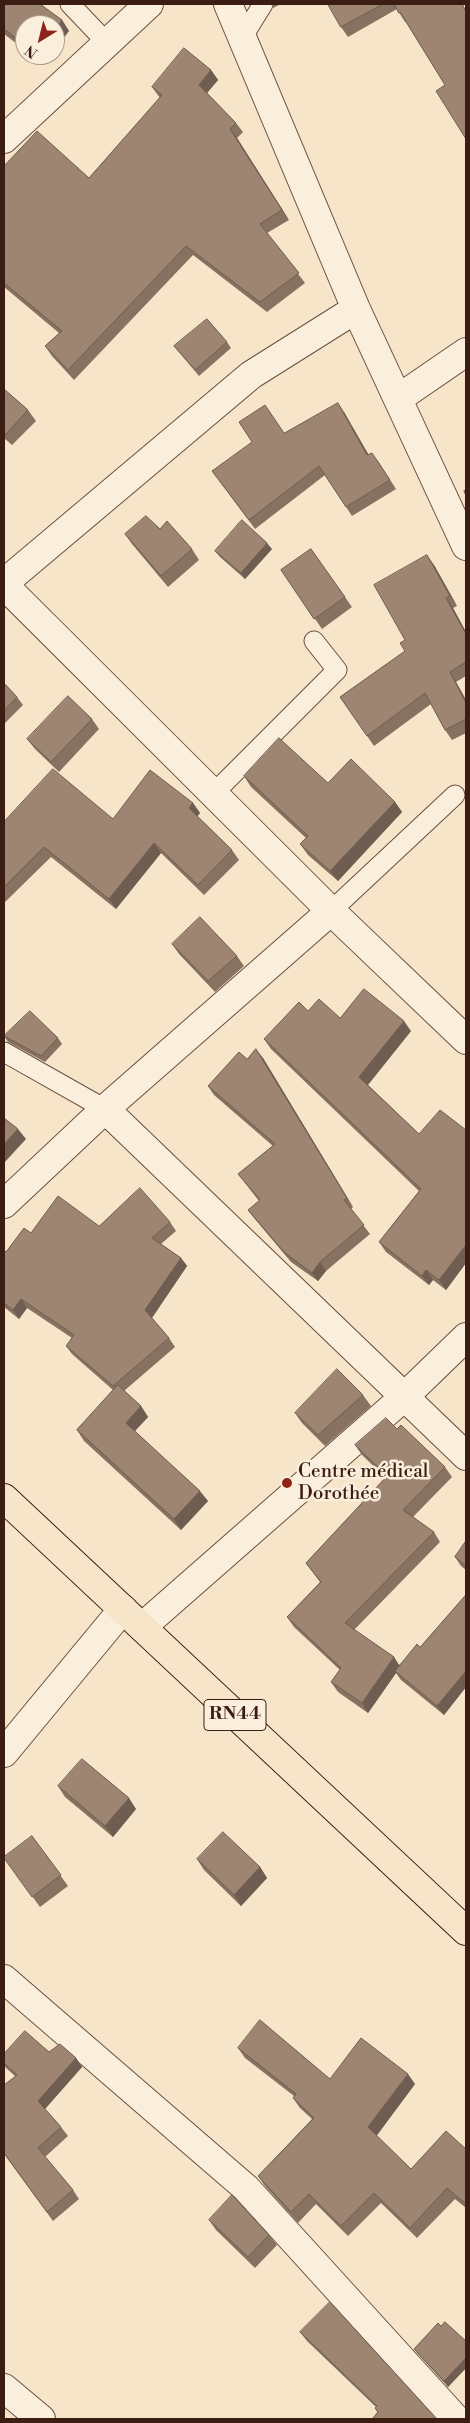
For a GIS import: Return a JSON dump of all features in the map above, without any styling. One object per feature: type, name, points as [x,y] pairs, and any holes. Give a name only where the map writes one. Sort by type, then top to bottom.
[{"type":"main road","name":"RN44","points":[[4,1498],[466,1931]]},
{"type":"street","points":[[4,139],[149,4]]},
{"type":"street","points":[[228,4],[356,309],[399,398],[466,546]]},
{"type":"street","points":[[356,309],[251,375],[4,584],[331,911],[466,1040]]},
{"type":"street","points":[[399,398],[466,352]]},
{"type":"street","points":[[4,1204],[105,1109],[331,911]]},
{"type":"street","points":[[105,1109],[403,1398],[466,1456]]},
{"type":"street","points":[[4,1753],[132,1618],[403,1398],[466,1337]]},
{"type":"street","points":[[4,1979],[246,2188],[453,2411]]},
{"type":"street","points":[[4,2388],[41,2419]]},
{"type":"lane","points":[[70,4],[107,43]]},
{"type":"lane","points":[[242,38],[263,4]]},
{"type":"lane","points":[[213,794],[337,670],[314,641]]},
{"type":"lane","points":[[331,911],[455,795]]},
{"type":"lane","points":[[4,1052],[105,1109]]},
{"type":"building","points":[[4,4],[40,4],[55,15],[15,15],[15,37],[4,29]]},
{"type":"building","points":[[328,4],[383,4],[341,27]]},
{"type":"building","points":[[395,4],[462,4],[466,11],[466,139],[436,91],[445,85]]},
{"type":"building","points":[[184,48],[211,70],[199,85],[236,123],[230,129],[282,210],[260,224],[299,273],[260,302],[186,246],[68,370],[45,346],[62,331],[4,283],[4,166],[37,131],[89,178],[162,95],[152,87]]},
{"type":"building","points":[[207,319],[227,342],[195,370],[174,346]]},
{"type":"building","points":[[4,389],[28,410],[5,435],[4,433]]},
{"type":"building","points":[[338,403],[367,455],[372,453],[390,480],[346,507],[319,466],[249,520],[212,471],[252,442],[239,422],[265,405],[284,433]]},
{"type":"building","points":[[146,516],[160,529],[167,521],[192,549],[161,576],[125,534]]},
{"type":"building","points":[[242,520],[267,543],[241,573],[215,551]]},
{"type":"building","points":[[311,549],[345,597],[314,619],[281,570]]},
{"type":"building","points":[[427,555],[450,596],[446,598],[466,634],[466,662],[450,672],[466,703],[466,719],[445,730],[425,693],[367,736],[340,697],[405,651],[400,643],[405,640],[374,585]]},
{"type":"building","points":[[4,683],[17,697],[4,711]]},
{"type":"building","points":[[68,696],[92,719],[51,762],[27,739]]},
{"type":"building","points":[[279,738],[328,783],[351,759],[395,802],[330,871],[300,844],[308,836],[244,776]]},
{"type":"building","points":[[53,769],[113,819],[150,770],[193,803],[189,808],[232,850],[198,885],[154,843],[109,899],[44,847],[4,887],[4,822]]},
{"type":"building","points":[[200,917],[237,956],[208,981],[172,944]]},
{"type":"building","points":[[364,989],[404,1021],[359,1077],[419,1134],[440,1110],[466,1130],[466,1245],[439,1280],[426,1270],[422,1276],[379,1242],[421,1189],[264,1039],[299,1002],[308,1011],[319,999],[340,1018]]},
{"type":"building","points":[[30,1011],[58,1038],[41,1056],[4,1036]]},
{"type":"building","points":[[256,1049],[347,1198],[344,1200],[364,1225],[320,1262],[312,1273],[285,1253],[248,1210],[260,1200],[238,1174],[275,1144],[208,1086],[239,1052],[247,1059]]},
{"type":"building","points":[[4,1118],[18,1129],[4,1144]]},
{"type":"building","points":[[140,1188],[170,1222],[152,1238],[181,1258],[145,1310],[169,1338],[113,1386],[66,1346],[74,1335],[21,1299],[13,1310],[4,1303],[4,1250],[6,1252],[24,1228],[31,1233],[58,1196],[99,1226]]},
{"type":"building","points":[[337,1369],[363,1395],[318,1435],[295,1413]]},
{"type":"building","points":[[118,1385],[141,1406],[126,1423],[200,1491],[174,1519],[77,1430]]},
{"type":"building","points":[[386,1418],[397,1429],[401,1425],[445,1467],[403,1510],[434,1532],[345,1623],[394,1657],[362,1703],[331,1682],[341,1668],[287,1617],[321,1582],[306,1563],[387,1476],[355,1445]]},
{"type":"building","points":[[466,1541],[466,1566],[455,1557]]},
{"type":"building","points":[[466,1595],[466,1671],[437,1706],[395,1671],[417,1644],[420,1647]]},
{"type":"building","points":[[82,1759],[129,1798],[105,1826],[58,1786]]},
{"type":"building","points":[[223,1832],[260,1867],[234,1895],[197,1859]]},
{"type":"building","points":[[32,1836],[61,1875],[32,1897],[4,1857]]},
{"type":"building","points":[[260,2020],[330,2079],[361,2038],[408,2074],[368,2127],[411,2169],[446,2131],[466,2149],[466,2204],[447,2188],[410,2228],[374,2193],[341,2226],[309,2194],[291,2212],[258,2176],[314,2118],[293,2098],[296,2094],[238,2048]]},
{"type":"building","points":[[25,2031],[49,2052],[60,2044],[76,2058],[38,2101],[61,2127],[38,2148],[73,2190],[47,2212],[4,2153],[4,2085],[17,2075],[4,2063],[4,2054]]},
{"type":"building","points":[[232,2195],[269,2235],[248,2257],[209,2220]]},
{"type":"building","points":[[330,2302],[437,2419],[372,2419],[378,2412],[375,2408],[377,2406],[300,2332]]},
{"type":"building","points":[[445,2322],[466,2341],[466,2358],[444,2381],[414,2349],[438,2323],[441,2326]]},
{"type":"place","name":"Centre médical Dorothée","points":[[287,1483]]}]
